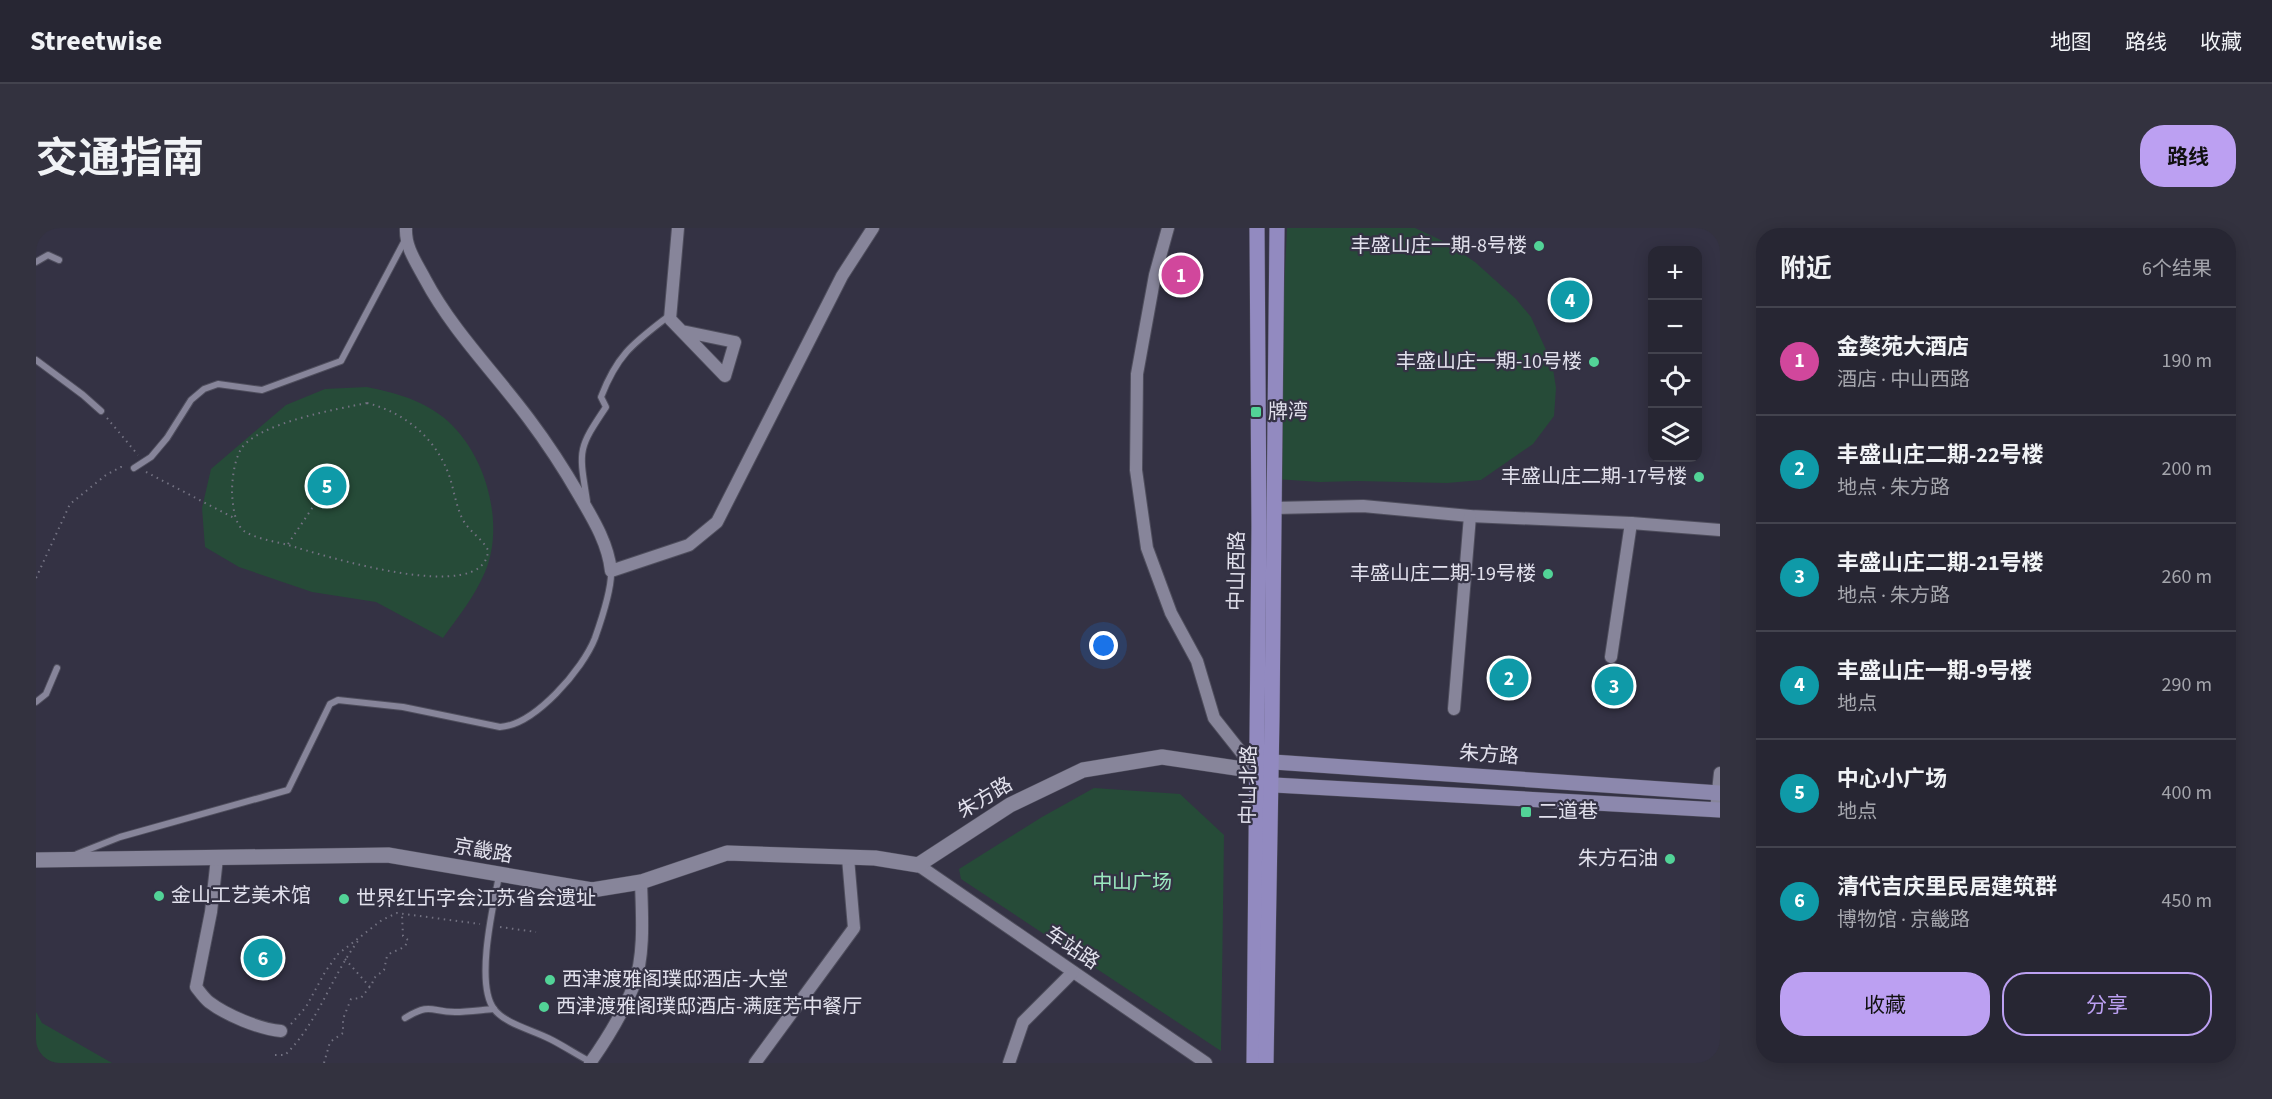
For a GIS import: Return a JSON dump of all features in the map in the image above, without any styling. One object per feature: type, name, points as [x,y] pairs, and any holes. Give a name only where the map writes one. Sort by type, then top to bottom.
[{"type":"main road","name":"中山西路","points":[[1254,1063],[1254,914],[1261,772],[1257,228]]},
{"type":"main road","points":[[1274,508],[1277,228]]},
{"type":"main road","name":"中山北路","points":[[1266,1063],[1261,772],[1274,508]]},
{"type":"main road","name":"朱方路","points":[[1261,772],[1719,793]]},
{"type":"main road","name":"朱方路","points":[[1261,772],[1718,810]]},
{"type":"street","points":[[678,228],[670,319],[725,376],[735,342],[682,331]]},
{"type":"street","points":[[406,234],[434,296],[484,364],[528,418],[564,469],[604,542],[610,557],[611,571],[689,545],[717,522],[842,276],[873,228]]},
{"type":"street","points":[[1168,228],[1155,274],[1137,374],[1136,470],[1147,548],[1171,613],[1197,661],[1214,718],[1261,772]]},
{"type":"street","points":[[1274,508],[1364,506],[1470,516],[1631,523],[1720,530]]},
{"type":"street","points":[[1455,709],[1470,516]]},
{"type":"street","points":[[1611,657],[1631,523]]},
{"type":"street","name":"朱方路","points":[[918,865],[1010,805],[1083,770],[1162,757],[1261,772]]},
{"type":"street","points":[[1718,810],[1720,773]]},
{"type":"street","name":"京畿路","points":[[36,860],[388,855],[592,890],[641,882],[728,853],[875,858],[918,865]]},
{"type":"street","points":[[218,858],[211,912],[196,987],[208,1002],[227,1012],[265,1029],[281,1031]]},
{"type":"street","points":[[755,1063],[854,927],[848,858]]},
{"type":"street","name":"车站路","points":[[918,865],[1206,1063]]},
{"type":"street","points":[[590,1063],[611,1033],[634,984],[642,939],[641,882]]},
{"type":"street","points":[[1009,1063],[1023,1022],[1073,972]]},
{"type":"lane","points":[[134,468],[151,457],[191,400],[204,389],[218,384],[262,390],[341,361],[406,234]]},
{"type":"lane","points":[[36,262],[48,255],[58,260]]},
{"type":"lane","points":[[588,511],[580,456],[585,437],[606,407],[601,397],[611,371],[631,345],[670,315]]},
{"type":"lane","points":[[36,360],[101,411]]},
{"type":"lane","points":[[63,860],[120,837],[288,790],[330,704],[338,700],[403,707],[501,727],[511,726],[526,719],[568,679],[595,639],[611,571]]},
{"type":"lane","points":[[36,702],[46,694],[57,668]]},
{"type":"lane","points":[[500,876],[489,925],[485,982],[487,995],[494,1009],[512,1024],[525,1026],[590,1063]]},
{"type":"lane","points":[[405,1018],[420,1010],[434,1008],[453,1012],[494,1009]]},
{"type":"path","points":[[36,578],[70,504],[91,485],[121,466],[141,469],[236,520],[243,530],[325,557],[412,576],[429,577],[464,574],[476,570],[485,563],[488,550],[483,541],[469,529],[462,519],[449,476],[438,453],[426,438],[402,416],[384,407],[367,403],[300,419],[261,433],[248,441],[241,450],[234,475],[232,492],[236,520]]},
{"type":"path","points":[[101,411],[144,462]]},
{"type":"path","points":[[287,544],[327,486]]},
{"type":"path","points":[[281,1031],[293,1022],[306,1007],[325,972],[338,954],[382,920],[397,913],[536,932]]},
{"type":"path","points":[[324,1063],[330,1042],[343,1033],[343,1019],[351,999],[361,999],[374,978],[384,970],[390,953],[402,949],[408,942],[403,936],[402,914]]},
{"type":"path","points":[[275,1055],[285,1055],[294,1046],[311,1022],[345,958],[359,937]]},
{"type":"path","points":[[345,958],[370,987]]},
{"type":"green space","points":[[1287,228],[1415,228],[1445,242],[1475,262],[1516,299],[1531,317],[1552,363],[1556,388],[1554,416],[1533,444],[1481,480],[1447,483],[1320,482],[1275,479]]},
{"type":"green space","points":[[367,387],[407,398],[443,417],[458,431],[470,448],[488,488],[492,510],[491,553],[476,589],[443,638],[376,602],[312,592],[239,567],[205,547],[202,508],[211,469],[286,405],[325,389]]},
{"type":"green space","name":"中山广场","points":[[1094,788],[1180,794],[1224,835],[1221,1051],[961,879],[959,869],[1042,817]]},
{"type":"green space","points":[[36,1012],[42,1023],[112,1063],[36,1063]]},
{"type":"place","name":"丰盛山庄一期-8号楼","points":[[1539,246]]},
{"type":"place","name":"金獒苑大酒店","points":[[1181,275]]},
{"type":"place","name":"丰盛山庄一期-9号楼","points":[[1570,300]]},
{"type":"place","name":"丰盛山庄一期-10号楼","points":[[1594,362]]},
{"type":"place","name":"牌湾","points":[[1256,412]]},
{"type":"place","name":"丰盛山庄二期-17号楼","points":[[1699,477]]},
{"type":"place","name":"中心小广场","points":[[327,486]]},
{"type":"place","name":"丰盛山庄二期-19号楼","points":[[1548,574]]},
{"type":"place","name":"丰盛山庄二期-22号楼","points":[[1509,678]]},
{"type":"place","name":"丰盛山庄二期-21号楼","points":[[1614,686]]},
{"type":"place","name":"二道巷","points":[[1526,812]]},
{"type":"place","name":"朱方石油","points":[[1670,859]]},
{"type":"place","name":"金山工艺美术馆","points":[[159,896]]},
{"type":"place","name":"世界红卐字会江苏省会遗址","points":[[344,899]]},
{"type":"place","name":"清代吉庆里民居建筑群","points":[[263,958]]},
{"type":"place","name":"西津渡雅阁璞邸酒店-大堂","points":[[550,980]]},
{"type":"place","name":"西津渡雅阁璞邸酒店-满庭芳中餐厅","points":[[544,1007]]}]
